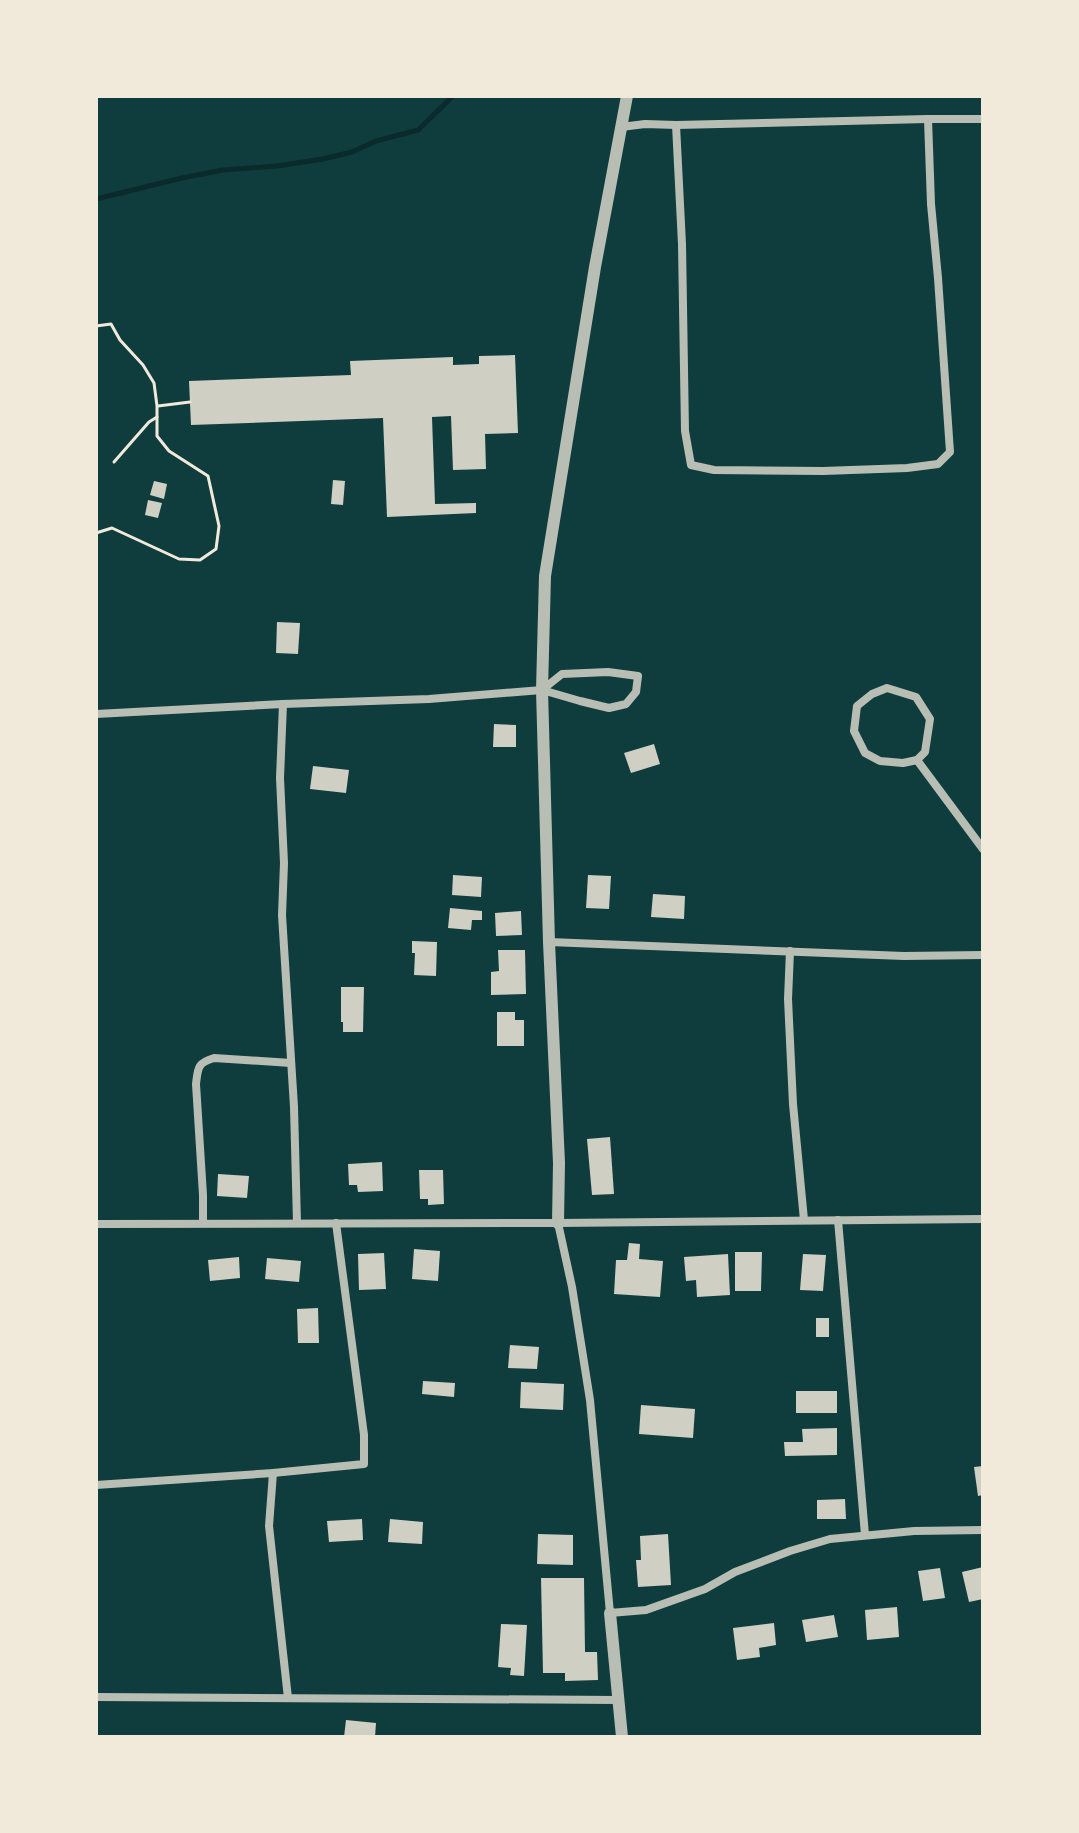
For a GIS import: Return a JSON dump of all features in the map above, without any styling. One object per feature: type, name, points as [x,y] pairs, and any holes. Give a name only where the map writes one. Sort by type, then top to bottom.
[{"type":"street","points":[[622,1737],[590,1400],[558,1223],[559,1163],[542,690],[545,576],[595,267],[627,96]]},
{"type":"street","points":[[676,125],[682,244],[685,431],[691,465],[714,470],[823,471],[938,464],[950,452],[931,204],[928,119]]},
{"type":"street","points":[[621,127],[645,124],[983,119]]},
{"type":"street","points":[[96,714],[429,699],[542,690],[609,708],[626,704],[636,692],[638,676],[608,672],[562,674],[542,690]]},
{"type":"street","points":[[887,688],[916,697],[930,719],[925,752],[917,760],[903,763],[880,761],[865,753],[854,731],[857,706],[872,694],[887,688]]},
{"type":"street","points":[[283,704],[280,778],[284,863],[282,915],[297,1223]]},
{"type":"street","points":[[917,760],[983,849]]},
{"type":"street","points":[[549,942],[904,956],[983,955]]},
{"type":"street","points":[[790,951],[788,999],[793,1104],[804,1220]]},
{"type":"street","points":[[203,1223],[196,1084],[199,1067],[214,1058],[291,1063]]},
{"type":"street","points":[[96,1224],[983,1219]]},
{"type":"street","points":[[838,1220],[865,1535]]},
{"type":"street","points":[[96,1485],[364,1464],[364,1435],[336,1223]]},
{"type":"street","points":[[273,1473],[269,1526],[288,1698]]},
{"type":"street","points":[[610,1613],[646,1610],[705,1589],[735,1572],[830,1539],[914,1531],[983,1530]]},
{"type":"street","points":[[96,1697],[618,1700]]},
{"type":"path","points":[[96,326],[111,324],[120,340],[143,365],[154,383],[157,436],[169,451],[208,476],[219,526],[216,549],[200,560],[179,559],[112,528],[96,533]]},
{"type":"path","points":[[157,406],[190,402]]},
{"type":"path","points":[[114,462],[157,417]]},
{"type":"building","points":[[515,355],[518,433],[485,434],[486,469],[453,470],[451,416],[432,417],[435,504],[476,503],[476,513],[387,517],[383,418],[191,425],[189,381],[351,375],[350,361],[453,357],[453,365],[479,364],[479,356]]},
{"type":"building","points":[[333,480],[345,481],[343,505],[331,504]]},
{"type":"building","points":[[154,481],[167,484],[164,499],[150,495]]},
{"type":"building","points":[[148,500],[162,503],[158,518],[145,515]]},
{"type":"building","points":[[277,622],[300,623],[298,654],[276,653]]},
{"type":"building","points":[[494,724],[516,725],[516,747],[493,747]]},
{"type":"building","points":[[654,744],[660,764],[631,773],[624,753]]},
{"type":"building","points":[[313,766],[349,770],[346,793],[310,789]]},
{"type":"building","points":[[453,875],[482,877],[481,897],[452,895]]},
{"type":"building","points":[[588,875],[611,876],[609,909],[586,908]]},
{"type":"building","points":[[653,894],[685,896],[684,919],[651,917]]},
{"type":"building","points":[[450,908],[482,911],[482,920],[472,920],[471,930],[448,928]]},
{"type":"building","points":[[521,911],[522,935],[496,936],[495,913]]},
{"type":"building","points":[[412,941],[437,942],[436,976],[414,975]]},
{"type":"building","points":[[498,950],[525,950],[526,994],[491,995],[491,972],[499,971]]},
{"type":"building","points":[[341,987],[364,987],[363,1032],[343,1032]]},
{"type":"building","points":[[497,1012],[515,1012],[515,1020],[524,1020],[524,1046],[497,1046]]},
{"type":"building","points":[[610,1137],[614,1194],[592,1195],[587,1139]]},
{"type":"building","points":[[382,1162],[383,1191],[358,1192],[357,1185],[349,1185],[348,1164]]},
{"type":"building","points":[[419,1170],[443,1170],[444,1204],[428,1205],[428,1199],[420,1199]]},
{"type":"building","points":[[218,1174],[249,1176],[247,1198],[217,1196]]},
{"type":"building","points":[[629,1243],[640,1244],[639,1259],[663,1261],[660,1297],[614,1294],[616,1260],[627,1260]]},
{"type":"building","points":[[414,1249],[440,1251],[438,1281],[412,1279]]},
{"type":"building","points":[[735,1252],[762,1252],[761,1291],[735,1291]]},
{"type":"building","points":[[384,1253],[386,1289],[359,1290],[358,1254]]},
{"type":"building","points":[[728,1254],[730,1295],[697,1297],[696,1280],[686,1281],[684,1257]]},
{"type":"building","points":[[803,1254],[826,1255],[823,1291],[800,1290]]},
{"type":"building","points":[[239,1257],[240,1278],[210,1281],[208,1260]]},
{"type":"building","points":[[267,1258],[301,1261],[299,1282],[265,1279]]},
{"type":"building","points":[[318,1308],[319,1343],[298,1343],[297,1309]]},
{"type":"building","points":[[816,1318],[829,1318],[829,1337],[816,1337]]},
{"type":"building","points":[[510,1345],[539,1347],[537,1369],[508,1368]]},
{"type":"building","points":[[423,1381],[455,1383],[454,1397],[422,1394]]},
{"type":"building","points":[[521,1382],[564,1384],[563,1410],[520,1408]]},
{"type":"building","points":[[796,1391],[837,1391],[837,1413],[796,1413]]},
{"type":"building","points":[[641,1405],[695,1409],[693,1438],[639,1434]]},
{"type":"building","points":[[837,1428],[837,1455],[785,1456],[784,1442],[803,1442],[802,1429]]},
{"type":"building","points":[[983,1466],[983,1495],[978,1496],[974,1467]]},
{"type":"building","points":[[845,1499],[846,1519],[817,1519],[817,1500]]},
{"type":"building","points":[[362,1519],[363,1540],[329,1542],[327,1521]]},
{"type":"building","points":[[390,1519],[423,1522],[422,1544],[388,1542]]},
{"type":"building","points":[[538,1534],[573,1535],[573,1565],[537,1564]]},
{"type":"building","points":[[668,1534],[671,1585],[638,1587],[636,1560],[641,1560],[640,1536]]},
{"type":"building","points":[[983,1567],[983,1599],[969,1602],[962,1572]]},
{"type":"building","points":[[940,1568],[945,1598],[923,1601],[918,1571]]},
{"type":"building","points":[[541,1578],[584,1578],[585,1652],[597,1652],[598,1680],[565,1681],[565,1673],[543,1673]]},
{"type":"building","points":[[897,1607],[899,1637],[867,1640],[865,1610]]},
{"type":"building","points":[[834,1615],[838,1637],[806,1642],[802,1620]]},
{"type":"building","points":[[774,1623],[776,1645],[759,1648],[760,1657],[737,1660],[733,1628]]},
{"type":"building","points":[[501,1624],[527,1625],[524,1676],[510,1675],[511,1668],[498,1667]]},
{"type":"building","points":[[346,1720],[376,1723],[375,1737],[344,1737]]},
{"type":"waterway","points":[[96,199],[223,170],[277,166],[352,152],[376,141],[418,130],[453,96]]}]
